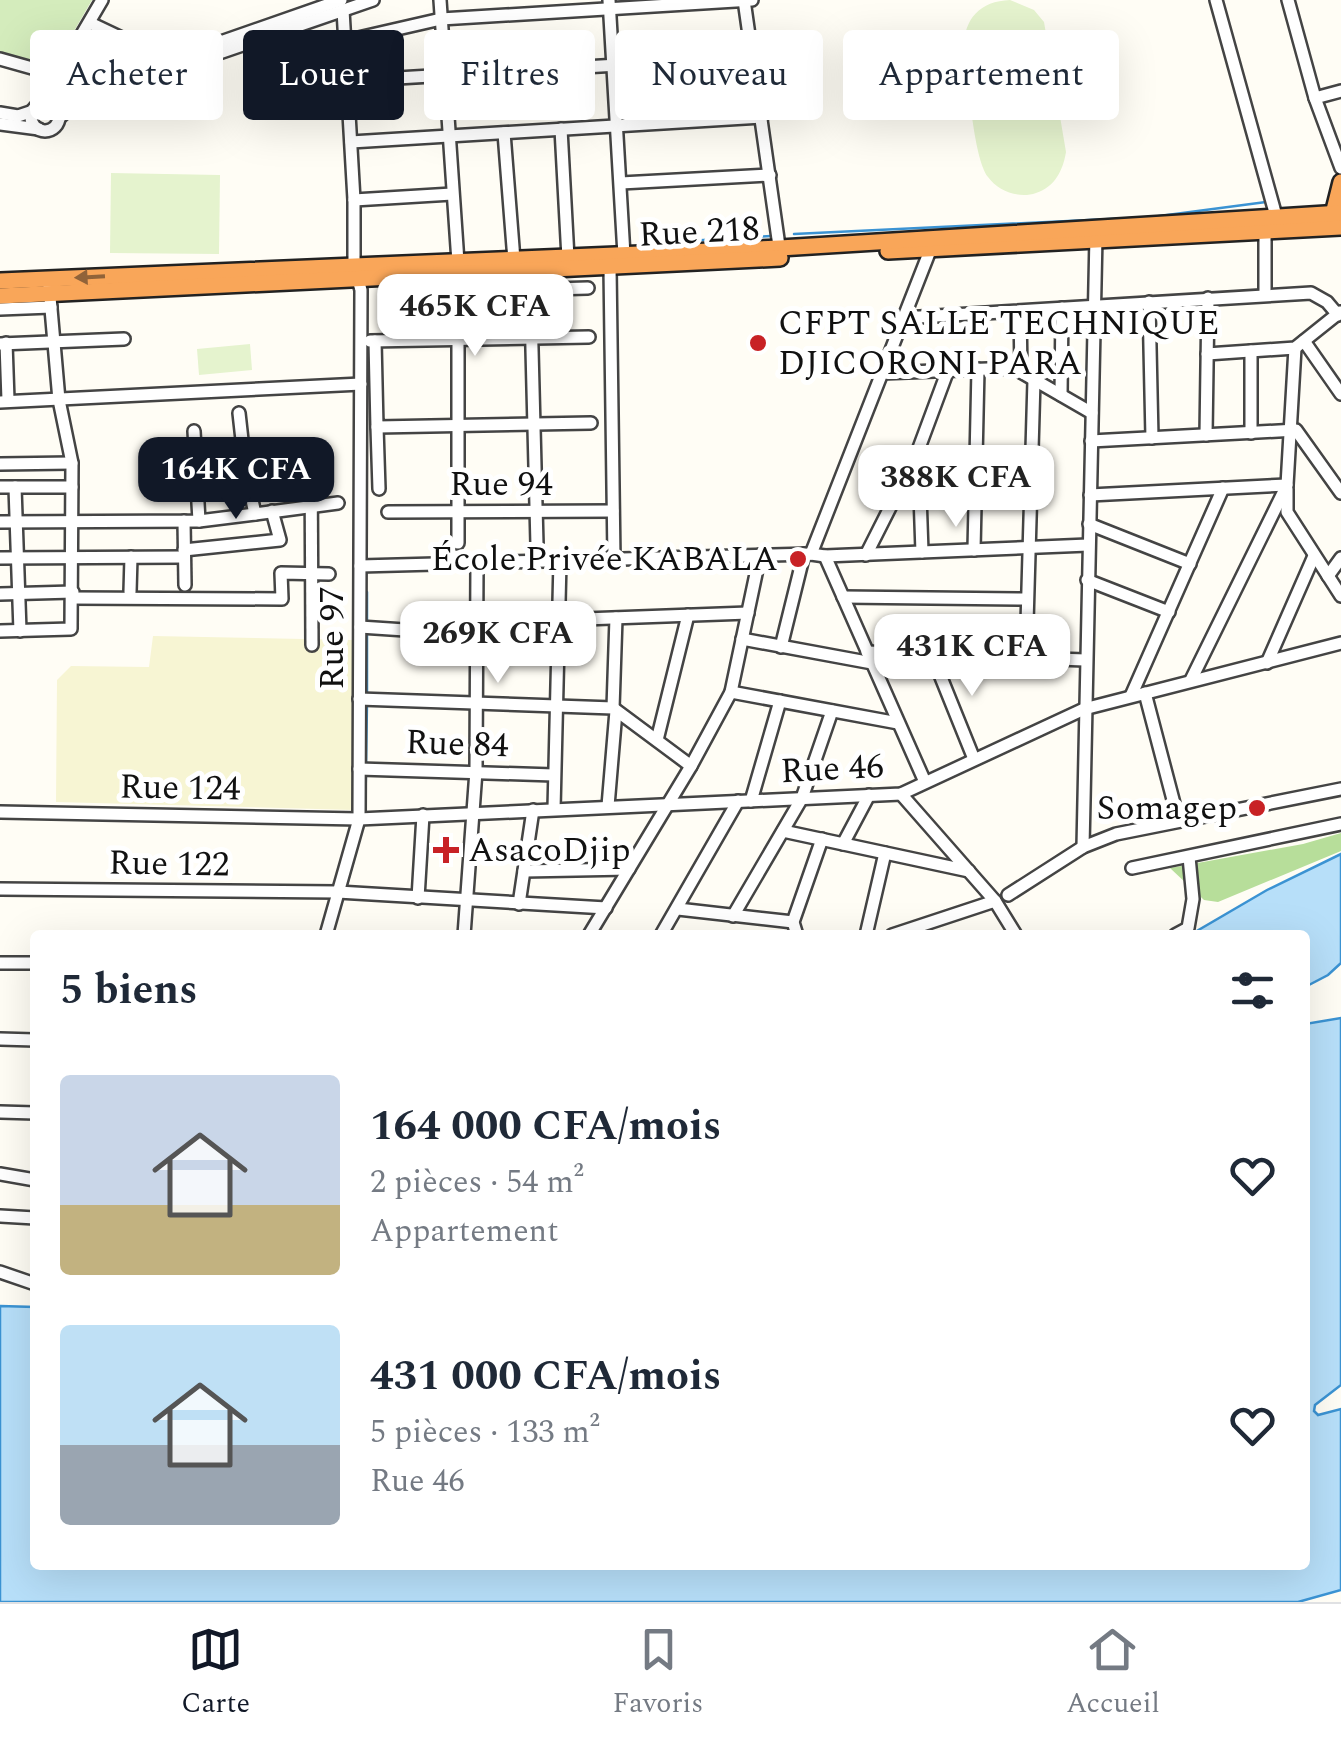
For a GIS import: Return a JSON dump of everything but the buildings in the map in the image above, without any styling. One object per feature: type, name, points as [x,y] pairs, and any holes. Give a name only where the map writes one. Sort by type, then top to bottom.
[{"type":"highway","points":[[1096,232],[1276,216],[1338,218],[1341,182]]},
{"type":"highway","name":"Rue 218","points":[[357,271],[610,268],[1096,232],[1265,230],[1338,218]]},
{"type":"highway","name":"Rue 218","points":[[0,296],[458,262],[624,254],[932,248],[1096,232]]},
{"type":"highway","name":"Rue 218","points":[[0,281],[50,294]]},
{"type":"street","points":[[86,30],[102,0]]},
{"type":"street","points":[[223,42],[342,5],[374,0]]},
{"type":"street","points":[[440,0],[442,30]]},
{"type":"street","points":[[744,0],[749,30]]},
{"type":"street","points":[[390,30],[441,18],[610,4],[752,0]]},
{"type":"street","points":[[1216,0],[1276,216]]},
{"type":"street","points":[[1288,0],[1315,98],[1341,168]]},
{"type":"street","points":[[610,4],[624,254]]},
{"type":"street","points":[[223,49],[342,5]]},
{"type":"street","name":"Rue 97","points":[[342,5],[343,30]]},
{"type":"street","points":[[90,23],[105,30]]},
{"type":"street","points":[[0,59],[30,67]]},
{"type":"street","points":[[595,66],[613,65]]},
{"type":"street","points":[[1315,98],[1341,91]]},
{"type":"street","points":[[0,113],[18,116],[30,111]]},
{"type":"street","points":[[33,120],[40,129]]},
{"type":"street","points":[[0,124],[50,130],[58,120]]},
{"type":"street","name":"Rue 97","points":[[328,930],[344,893],[365,769],[365,627],[360,566],[361,342],[350,120]]},
{"type":"street","points":[[447,120],[458,262]]},
{"type":"street","points":[[351,142],[726,120]]},
{"type":"street","points":[[762,120],[780,253]]},
{"type":"street","points":[[561,130],[568,258]]},
{"type":"street","points":[[504,133],[514,260]]},
{"type":"street","points":[[621,183],[770,174]]},
{"type":"street","points":[[354,200],[452,194]]},
{"type":"street","points":[[1265,230],[1265,295]]},
{"type":"street","points":[[1082,847],[1096,232]]},
{"type":"street","points":[[782,647],[807,554],[932,248]]},
{"type":"street","points":[[610,268],[614,559]]},
{"type":"street","points":[[530,271],[537,544]]},
{"type":"street","points":[[405,293],[588,288]]},
{"type":"street","points":[[458,291],[458,543]]},
{"type":"street","points":[[904,318],[1311,292],[1339,313],[1299,344],[1207,354]]},
{"type":"street","points":[[0,309],[50,294],[59,400],[72,464],[71,629],[0,632]]},
{"type":"street","points":[[1206,435],[1208,298]]},
{"type":"street","points":[[1149,302],[1152,438]]},
{"type":"street","points":[[1061,395],[1062,308]]},
{"type":"street","points":[[1020,311],[1020,372]]},
{"type":"street","points":[[361,342],[589,337]]},
{"type":"street","points":[[124,339],[3,344],[4,401],[361,384]]},
{"type":"street","points":[[376,341],[379,489]]},
{"type":"street","points":[[1299,344],[1341,394]]},
{"type":"street","points":[[1299,344],[1287,512],[1341,596]]},
{"type":"street","points":[[1251,351],[1251,433]]},
{"type":"street","points":[[882,373],[1014,368],[1092,413]]},
{"type":"street","points":[[974,550],[978,369]]},
{"type":"street","points":[[866,554],[916,456],[948,370]]},
{"type":"street","points":[[1026,658],[1034,380]]},
{"type":"street","points":[[240,413],[255,514]]},
{"type":"street","points":[[377,427],[591,423]]},
{"type":"street","points":[[1091,441],[1296,430],[1341,493]]},
{"type":"street","points":[[194,431],[199,521]]},
{"type":"street","points":[[311,456],[312,644]]},
{"type":"street","points":[[916,456],[920,466],[922,552]]},
{"type":"street","points":[[0,464],[72,464]]},
{"type":"street","points":[[1090,496],[1287,485]]},
{"type":"street","points":[[1191,680],[1287,485]]},
{"type":"street","points":[[0,487],[72,487]]},
{"type":"street","points":[[15,487],[20,631]]},
{"type":"street","points":[[1131,696],[1223,488]]},
{"type":"street","points":[[0,522],[199,521],[338,503]]},
{"type":"street","points":[[0,558],[184,554],[280,540],[272,511]]},
{"type":"street","name":"Rue 94","points":[[388,512],[613,512]]},
{"type":"street","points":[[184,521],[184,585]]},
{"type":"street","points":[[1089,524],[1190,564]]},
{"type":"street","points":[[360,566],[1088,546]]},
{"type":"street","points":[[592,930],[731,692],[760,555]]},
{"type":"street","points":[[825,556],[925,782]]},
{"type":"street","points":[[1266,663],[1314,556]]},
{"type":"street","points":[[130,557],[130,592]]},
{"type":"street","points":[[1328,576],[1341,558]]},
{"type":"street","points":[[554,809],[560,561]]},
{"type":"street","points":[[465,930],[476,771],[477,563]]},
{"type":"street","points":[[0,594],[282,599],[281,574],[330,574]]},
{"type":"street","points":[[1087,580],[1169,612]]},
{"type":"street","points":[[843,598],[1027,599]]},
{"type":"street","points":[[557,620],[748,613]]},
{"type":"street","points":[[657,740],[688,615]]},
{"type":"street","points":[[608,806],[616,618]]},
{"type":"street","points":[[365,627],[556,640]]},
{"type":"street","points":[[742,639],[870,658],[932,655],[1085,660]]},
{"type":"street","name":"Rue 46","points":[[359,819],[901,794],[1084,709],[1341,643]]},
{"type":"street","points":[[932,655],[974,759]]},
{"type":"street","points":[[731,692],[898,723]]},
{"type":"street","points":[[1145,693],[1176,811]]},
{"type":"street","points":[[364,698],[614,709],[691,766]]},
{"type":"street","points":[[664,930],[745,801],[780,701]]},
{"type":"street","points":[[733,916],[802,798],[832,710]]},
{"type":"street","name":"Rue 84","points":[[365,769],[554,775]]},
{"type":"street","points":[[1008,894],[1082,847],[1116,834],[1341,788]]},
{"type":"street","points":[[901,794],[995,901],[1013,930]]},
{"type":"street","points":[[843,844],[869,795]]},
{"type":"street","points":[[518,904],[533,810]]},
{"type":"street","name":"Rue 124","points":[[0,812],[359,819]]},
{"type":"street","points":[[418,898],[423,815]]},
{"type":"street","points":[[1132,868],[1341,824]]},
{"type":"street","points":[[783,831],[968,870]]},
{"type":"street","points":[[678,909],[795,928],[822,839]]},
{"type":"street","points":[[867,930],[885,853]]},
{"type":"street","points":[[1184,930],[1194,899],[1189,856]]},
{"type":"street","points":[[524,871],[629,869]]},
{"type":"street","name":"Rue 122","points":[[0,889],[344,893],[606,908]]},
{"type":"street","points":[[907,930],[995,901]]},
{"type":"street","points":[[0,962],[30,963]]},
{"type":"street","points":[[0,1040],[30,1040]]},
{"type":"street","points":[[0,1112],[30,1113]]},
{"type":"street","points":[[0,1174],[30,1179]]},
{"type":"street","points":[[0,1216],[30,1218]]},
{"type":"street","points":[[0,1272],[30,1282]]},
{"type":"shaded area","points":[[153,636],[353,640],[354,810],[56,802],[57,680],[71,666],[149,667]]},
{"type":"green space","points":[[0,0],[92,0],[75,30],[30,30],[30,63],[0,54]]},
{"type":"green space","points":[[1010,0],[1034,10],[1045,30],[967,30],[976,13]]},
{"type":"green space","points":[[973,120],[1061,120],[1066,152],[1053,182],[1029,195],[1016,194],[1003,190],[988,177]]},
{"type":"green space","points":[[111,173],[220,175],[219,254],[110,253]]},
{"type":"green space","points":[[250,344],[252,370],[199,375],[197,349]]},
{"type":"green space","points":[[1341,833],[1341,851],[1218,902],[1204,900],[1170,868],[1303,844]]},
{"type":"water","points":[[1341,854],[1341,963],[1328,975],[1310,984],[1310,930],[1199,930],[1267,890]]},
{"type":"water","points":[[1341,1018],[1341,1385],[1315,1405],[1314,1411],[1318,1415],[1341,1409],[1341,1590],[1298,1602],[0,1602],[0,1306],[30,1307],[30,1570],[1310,1570],[1310,1023]]},
{"type":"waterway","points":[[794,234],[1152,217],[1266,202]]},
{"type":"waterway","points":[[652,243],[771,236]]},
{"type":"waterway","points":[[367,592],[367,625]]},
{"type":"waterway","points":[[367,633],[367,695]]},
{"type":"waterway","points":[[366,765],[367,703]]},
{"type":"waterway","points":[[365,815],[366,773]]},
{"type":"waterway","points":[[346,888],[364,823]]},
{"type":"waterway","points":[[334,930],[344,895]]},
{"type":"place","name":"CFPT SALLE TECHNIQUE DJICORONI PARA","points":[[758,343]]},
{"type":"place","name":"École Privée KABALA","points":[[798,559]]},
{"type":"place","name":"Somagep","points":[[1257,808]]},
{"type":"place","name":"AsacoDjip","points":[[446,850]]}]
